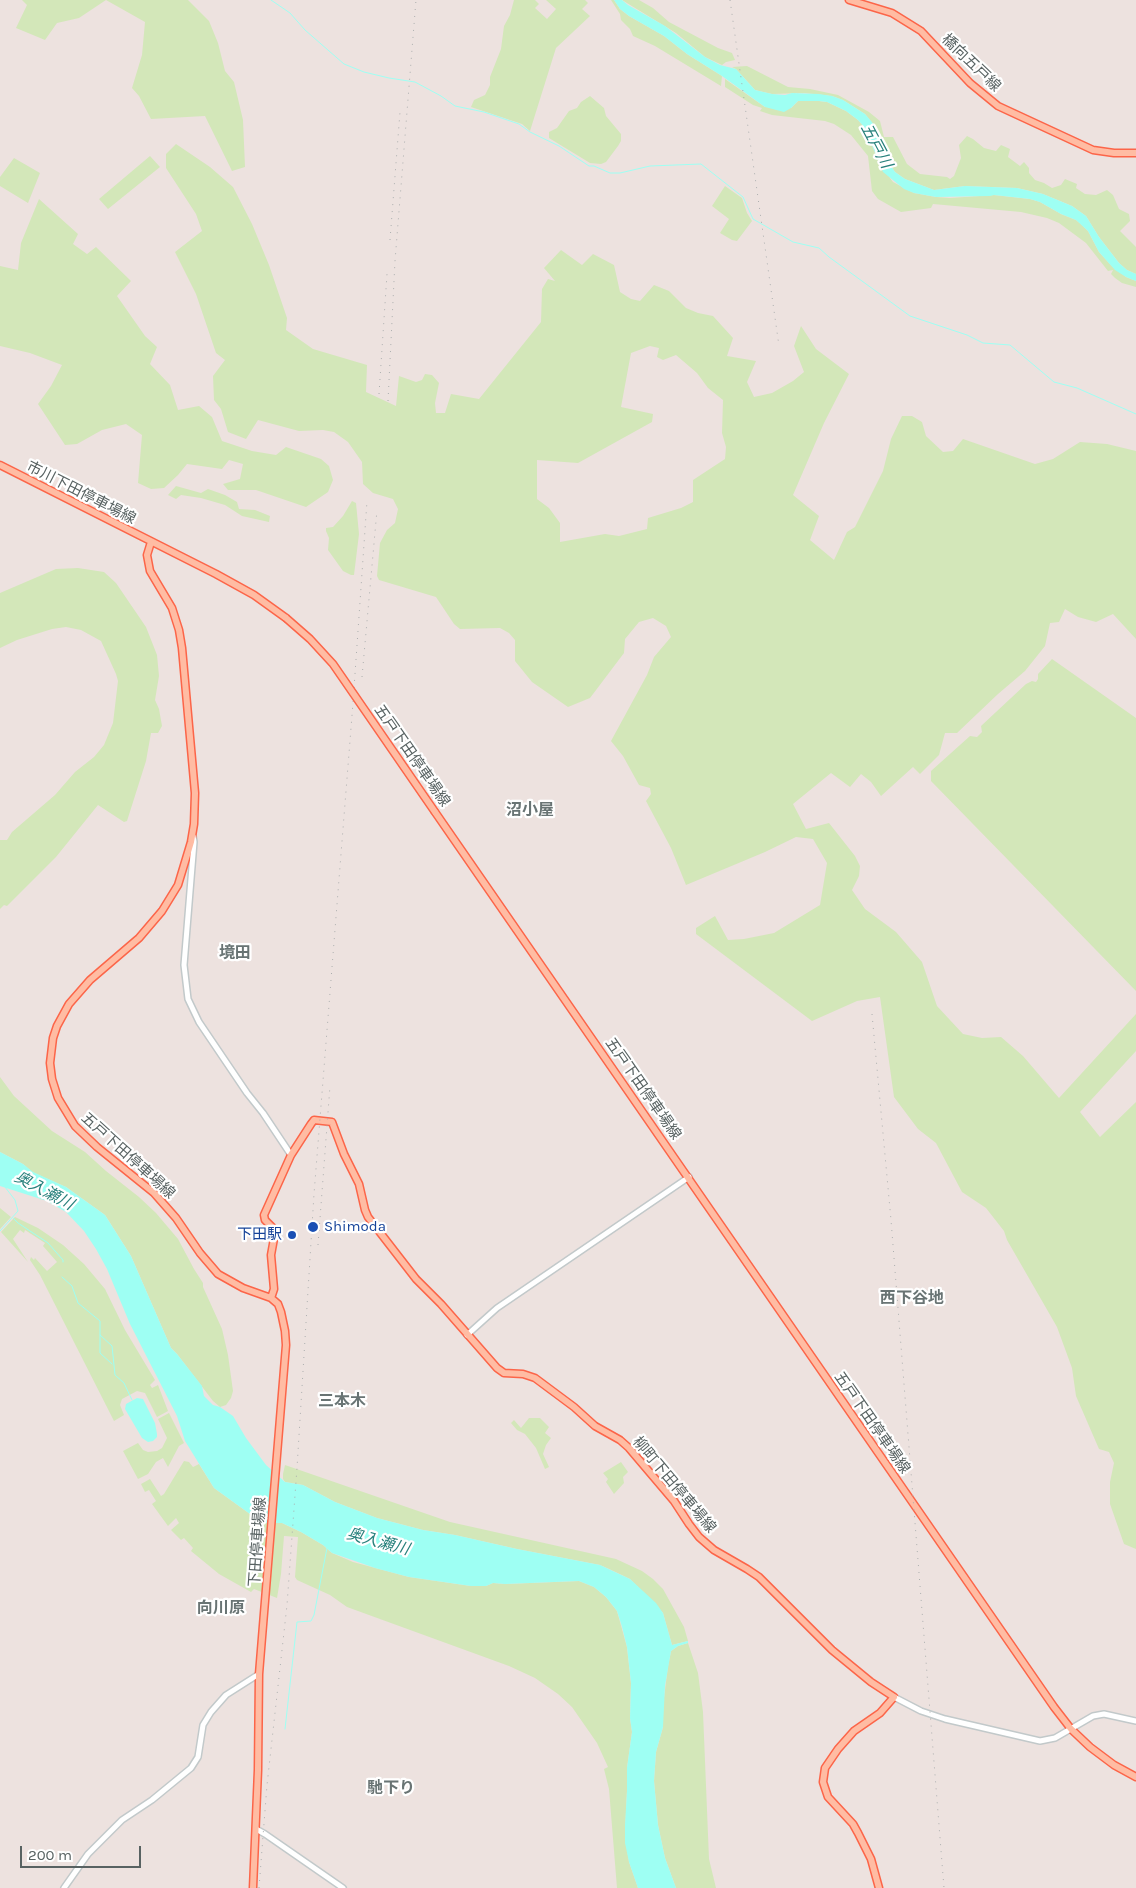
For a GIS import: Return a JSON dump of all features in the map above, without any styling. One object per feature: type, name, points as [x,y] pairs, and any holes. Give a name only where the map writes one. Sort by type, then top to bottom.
[{"type":"main road","name":"橋向五戸線","points":[[849,0],[892,13],[921,30],[974,87],[998,106],[1093,150],[1114,153],[1136,152]]},
{"type":"main road","name":"市川下田停車場線","points":[[0,466],[151,542]]},
{"type":"main road","name":"五戸下田停車場線","points":[[271,1298],[243,1288],[218,1274],[160,1199],[75,1126],[63,1108],[52,1079],[50,1063],[53,1038],[69,1004],[90,980],[139,938],[152,924],[178,883],[193,834],[194,793],[182,648],[172,608],[150,571],[147,555],[151,542],[216,574],[254,596],[286,618],[310,639],[333,664],[1054,1707],[1071,1729],[1106,1759],[1136,1777]]},
{"type":"main road","name":"柳町下田停車場線","points":[[271,1298],[274,1289],[271,1255],[275,1232],[265,1220],[264,1215],[292,1155],[314,1120],[332,1122],[344,1154],[359,1184],[364,1210],[368,1217],[412,1274],[501,1372],[523,1374],[535,1378],[596,1426],[620,1440],[674,1501],[689,1524],[704,1541],[714,1550],[747,1568],[832,1650],[871,1682],[894,1697]]},
{"type":"main road","name":"下田停車場線","points":[[253,1888],[259,1674],[285,1332],[278,1304],[271,1298]]},
{"type":"main road","points":[[879,1888],[871,1859],[858,1833],[853,1824],[828,1797],[823,1782],[825,1768],[843,1744],[854,1731],[880,1713],[894,1697]]},
{"type":"street","points":[[193,834],[184,978],[188,999],[194,1014],[247,1093],[292,1155]]},
{"type":"street","points":[[178,883],[190,886]]},
{"type":"street","points":[[178,883],[189,896]]},
{"type":"street","points":[[467,1335],[497,1308],[584,1251],[689,1177]]},
{"type":"street","points":[[64,1888],[88,1854],[122,1820],[152,1800],[191,1768],[198,1757],[203,1725],[211,1712],[226,1695],[259,1674]]},
{"type":"street","points":[[894,1697],[920,1711],[946,1719],[1040,1741],[1055,1738],[1093,1716],[1104,1714],[1136,1721]]},
{"type":"street","points":[[256,1829],[343,1888]]},
{"type":"green space","points":[[22,0],[106,0],[79,18],[57,23],[45,40],[16,28],[27,5]]},
{"type":"green space","points":[[106,0],[188,0],[209,21],[218,43],[225,71],[234,82],[243,120],[245,167],[232,171],[205,116],[151,119],[139,96],[132,88],[142,55],[145,22]]},
{"type":"green space","points":[[514,0],[535,0],[539,4],[535,8],[547,19],[556,9],[546,0],[585,0],[588,3],[582,9],[590,16],[556,48],[530,131],[522,124],[471,107],[474,100],[485,95],[490,85],[490,77],[501,49],[504,26],[510,15]]},
{"type":"green space","points":[[611,0],[614,0],[620,9],[629,16],[664,36],[687,54],[722,76],[721,86],[655,46],[633,36],[630,29],[621,20],[620,14]]},
{"type":"green space","points":[[622,0],[639,0],[653,8],[669,22],[718,48],[732,53],[735,60],[722,65],[705,57],[676,33]]},
{"type":"green space","points":[[747,66],[788,87],[810,89],[838,95],[869,112],[880,121],[884,137],[893,137],[907,164],[920,174],[950,179],[954,176],[961,158],[959,145],[967,136],[984,148],[996,151],[1001,145],[1010,149],[1008,157],[1020,166],[1024,162],[1035,180],[1052,188],[1061,185],[1065,179],[1077,184],[1076,188],[1085,194],[1096,195],[1107,190],[1113,195],[1119,209],[1129,214],[1130,221],[1120,231],[1136,247],[1136,274],[1127,270],[1119,263],[1086,216],[1072,206],[1043,194],[1017,188],[965,186],[934,190],[905,179],[895,172],[889,163],[877,129],[865,114],[843,100],[832,96],[804,93],[772,94],[755,90],[732,67]]},
{"type":"green space","points":[[725,79],[765,107],[791,108],[798,101],[819,101],[827,102],[846,111],[865,128],[879,163],[893,182],[914,193],[950,198],[994,195],[1030,199],[1076,220],[1088,231],[1099,252],[1126,277],[1136,281],[1136,287],[1122,283],[1115,278],[1111,274],[1113,270],[1108,271],[1086,243],[1059,223],[1047,218],[1021,212],[933,204],[931,208],[901,212],[878,199],[872,191],[868,156],[851,135],[834,124],[825,121],[772,115],[760,111],[762,108],[753,105],[725,87]]},
{"type":"green space","points":[[590,96],[604,108],[606,116],[621,134],[621,141],[618,146],[606,162],[601,164],[590,163],[549,138],[549,132],[557,128],[569,111],[577,108],[581,102]]},
{"type":"green space","points":[[176,144],[210,167],[233,187],[252,224],[269,265],[287,318],[286,330],[313,349],[367,365],[366,392],[396,406],[399,376],[416,382],[422,380],[425,374],[432,375],[439,383],[435,403],[436,413],[445,413],[451,394],[479,399],[541,322],[542,289],[548,279],[555,281],[544,268],[561,250],[582,265],[593,254],[614,265],[620,292],[631,299],[640,301],[654,285],[669,291],[686,308],[713,316],[733,338],[727,356],[756,361],[747,382],[754,397],[772,393],[804,372],[794,346],[801,326],[816,349],[849,374],[824,423],[793,495],[819,516],[810,540],[834,560],[847,532],[855,527],[883,471],[891,439],[902,416],[912,416],[922,422],[926,436],[943,452],[953,451],[963,439],[1035,464],[1053,459],[1080,442],[1107,444],[1136,451],[1136,639],[1113,614],[1096,622],[1078,617],[1065,609],[1059,622],[1050,623],[1045,646],[1025,671],[957,733],[945,733],[939,755],[920,774],[913,767],[881,796],[871,782],[861,774],[850,787],[831,773],[793,804],[806,829],[829,823],[855,856],[860,866],[859,876],[852,890],[865,909],[896,932],[922,962],[937,1006],[963,1034],[982,1038],[1001,1037],[1023,1056],[1059,1098],[1136,1014],[1136,1051],[1080,1112],[1100,1137],[1136,1102],[1136,1549],[1124,1544],[1110,1504],[1110,1482],[1114,1463],[1109,1452],[1099,1449],[1076,1396],[1072,1368],[1057,1327],[1007,1240],[1004,1231],[986,1208],[962,1192],[936,1143],[918,1129],[894,1097],[880,997],[857,1001],[812,1021],[696,934],[696,928],[715,916],[728,940],[774,933],[820,905],[827,863],[813,839],[796,837],[686,885],[671,848],[646,801],[651,794],[650,788],[639,785],[623,756],[611,741],[647,675],[654,657],[671,637],[666,626],[653,618],[639,622],[625,639],[624,653],[590,698],[568,707],[532,682],[515,661],[515,640],[509,633],[500,628],[460,629],[454,624],[436,597],[379,580],[377,576],[380,543],[387,530],[395,523],[398,509],[393,499],[373,493],[363,484],[362,462],[348,442],[334,432],[323,430],[299,431],[258,420],[246,439],[228,432],[221,409],[214,400],[213,376],[225,360],[216,353],[196,294],[175,252],[202,231],[196,214],[166,168],[166,154]],"holes":[[[650,346],[659,348],[657,357],[663,360],[676,355],[697,373],[708,388],[723,400],[722,433],[726,447],[725,459],[693,480],[693,502],[681,508],[648,518],[647,529],[619,536],[605,534],[560,542],[560,523],[549,508],[537,499],[537,460],[578,463],[652,422],[653,414],[621,407],[631,353]]]},
{"type":"green space","points":[[150,156],[160,167],[108,209],[99,199]]},
{"type":"green space","points":[[14,158],[40,173],[28,203],[0,186],[0,177]]},
{"type":"green space","points":[[725,186],[742,198],[752,221],[737,241],[720,233],[729,219],[712,206]]},
{"type":"green space","points":[[39,199],[78,234],[73,244],[87,254],[96,247],[131,281],[117,296],[145,336],[157,347],[150,364],[170,385],[178,410],[199,406],[212,417],[222,441],[252,451],[276,455],[286,447],[321,459],[329,466],[333,480],[328,492],[306,507],[256,490],[228,490],[223,484],[240,479],[243,464],[229,460],[222,469],[187,464],[164,488],[151,489],[138,483],[142,435],[126,424],[102,430],[77,444],[65,445],[38,404],[51,386],[62,365],[30,353],[0,346],[0,266],[18,270],[21,243]]},
{"type":"green space","points":[[176,486],[201,493],[208,489],[225,495],[237,502],[239,509],[255,510],[270,516],[269,522],[242,516],[225,505],[201,498],[181,495],[176,499],[168,495]]},
{"type":"green space","points":[[352,501],[356,503],[359,534],[354,575],[343,571],[328,550],[329,538],[326,531],[326,528],[333,527],[343,516]]},
{"type":"green space","points":[[78,568],[104,572],[116,583],[146,627],[157,655],[159,676],[155,700],[159,709],[162,726],[158,733],[151,733],[146,761],[127,821],[124,822],[98,805],[56,857],[7,906],[4,905],[0,909],[0,840],[7,840],[12,832],[55,795],[75,772],[94,757],[104,745],[113,723],[118,681],[101,641],[81,630],[66,627],[52,629],[17,640],[0,648],[0,593],[56,569]]},
{"type":"green space","points":[[1052,659],[1136,718],[1136,991],[931,781],[931,771],[970,736],[977,737],[982,732],[981,726],[1026,684],[1032,681],[1036,682],[1038,674]]},
{"type":"green space","points":[[0,1077],[14,1096],[52,1131],[85,1152],[139,1197],[156,1213],[178,1239],[203,1283],[203,1287],[222,1329],[233,1391],[226,1405],[220,1407],[213,1401],[171,1348],[131,1256],[105,1215],[66,1187],[32,1172],[23,1164],[0,1152]]},
{"type":"green space","points":[[0,1208],[11,1217],[0,1229]]},
{"type":"green space","points":[[15,1217],[38,1228],[63,1245],[84,1264],[105,1289],[125,1330],[155,1380],[150,1385],[152,1388],[158,1385],[168,1411],[157,1417],[145,1393],[137,1391],[122,1399],[120,1405],[124,1415],[114,1421],[40,1275],[30,1260],[31,1257],[34,1260],[35,1258],[47,1271],[57,1262],[43,1246],[45,1243],[25,1230],[24,1233],[20,1230],[13,1239],[28,1262],[1,1232]]},
{"type":"green space","points":[[169,1413],[184,1443],[179,1446],[168,1467],[163,1458],[156,1462],[148,1474],[138,1479],[123,1451],[138,1443],[143,1450],[148,1452],[157,1451],[162,1448],[167,1438],[158,1419]]},
{"type":"green space","points":[[529,1418],[540,1418],[549,1427],[545,1433],[551,1438],[543,1454],[549,1467],[545,1469],[536,1448],[525,1434],[517,1430],[511,1423],[514,1420],[521,1428]]},
{"type":"green space","points":[[184,1461],[189,1462],[193,1467],[199,1464],[214,1488],[250,1514],[282,1523],[323,1545],[332,1553],[353,1562],[409,1577],[471,1586],[486,1586],[493,1583],[579,1581],[594,1587],[606,1597],[617,1611],[627,1647],[631,1683],[630,1718],[632,1732],[627,1768],[625,1834],[629,1862],[638,1888],[617,1888],[609,1789],[604,1769],[608,1767],[597,1743],[572,1707],[558,1694],[535,1678],[509,1666],[347,1607],[330,1595],[297,1580],[295,1577],[298,1537],[284,1536],[277,1598],[254,1589],[251,1592],[219,1574],[191,1551],[193,1548],[184,1538],[181,1540],[171,1530],[179,1523],[176,1518],[168,1526],[152,1504],[156,1501],[149,1490],[145,1492],[141,1484],[150,1479],[161,1496]]},
{"type":"green space","points":[[621,1462],[628,1472],[623,1477],[624,1483],[614,1494],[606,1482],[608,1479],[603,1473]]},
{"type":"green space","points":[[285,1465],[450,1522],[616,1559],[642,1571],[663,1589],[684,1627],[688,1641],[672,1645],[663,1613],[630,1579],[600,1565],[423,1530],[377,1518],[335,1502],[303,1485],[285,1482],[283,1474]]},
{"type":"green space","points":[[688,1643],[698,1673],[703,1712],[709,1859],[716,1888],[676,1888],[665,1858],[658,1825],[654,1781],[656,1752],[663,1727],[663,1706],[668,1666],[671,1651],[678,1646]]},
{"type":"water","name":"五戸川","points":[[614,0],[622,0],[665,26],[705,57],[720,65],[736,69],[755,90],[785,95],[792,93],[819,94],[843,100],[865,114],[871,121],[877,129],[889,163],[895,172],[905,179],[934,190],[965,186],[1017,188],[1043,194],[1072,206],[1086,216],[1119,263],[1127,270],[1136,274],[1136,281],[1115,270],[1099,252],[1088,231],[1076,220],[1040,202],[994,195],[936,197],[904,189],[883,172],[865,128],[846,111],[827,102],[819,101],[798,101],[784,112],[765,107],[664,36],[629,16],[620,9]]},
{"type":"water","name":"奥入瀬川","points":[[0,1152],[23,1164],[33,1172],[66,1187],[105,1215],[131,1256],[171,1348],[202,1386],[204,1396],[213,1405],[220,1407],[233,1416],[246,1438],[266,1465],[285,1482],[303,1485],[335,1502],[377,1518],[423,1530],[600,1565],[630,1579],[656,1603],[663,1613],[672,1645],[688,1641],[688,1643],[678,1646],[671,1651],[665,1686],[663,1727],[656,1752],[654,1781],[658,1825],[665,1858],[676,1888],[638,1888],[629,1862],[625,1843],[625,1825],[627,1768],[632,1732],[630,1718],[631,1683],[627,1647],[622,1627],[617,1611],[606,1597],[594,1587],[579,1581],[493,1583],[486,1586],[471,1586],[409,1577],[375,1568],[332,1553],[323,1545],[282,1523],[266,1523],[214,1488],[185,1441],[177,1416],[130,1324],[107,1269],[96,1249],[84,1231],[66,1212],[47,1201],[0,1186]]},
{"type":"water","points":[[137,1398],[143,1399],[155,1423],[157,1437],[153,1441],[148,1442],[142,1438],[125,1409],[126,1404]]},
{"type":"waterway","points":[[271,0],[290,13],[305,30],[344,64],[364,72],[415,82],[455,106],[484,112],[519,124],[530,132],[559,146],[589,166],[594,166],[610,173],[620,173],[650,166],[701,164],[743,197],[753,219],[793,242],[819,248],[910,316],[967,335],[983,343],[1010,345],[1054,382],[1077,388],[1136,414]]},
{"type":"waterway","name":"奥入瀬川","points":[[0,1231],[18,1211],[15,1200],[5,1187]]},
{"type":"waterway","points":[[13,1218],[48,1243],[63,1262]]},
{"type":"waterway","points":[[62,1277],[72,1286],[78,1303],[100,1321],[100,1335],[112,1346],[115,1375],[124,1383],[132,1400]]},
{"type":"waterway","points":[[100,1335],[100,1353],[112,1364]]},
{"type":"waterway","points":[[285,1729],[297,1622],[311,1621],[314,1615],[327,1548]]},
{"type":"railway","points":[[388,401],[395,261],[416,0]]},
{"type":"railway","points":[[730,0],[779,346]]},
{"type":"railway","points":[[390,240],[400,112]]},
{"type":"railway","points":[[379,394],[387,274]]},
{"type":"railway","points":[[259,1888],[267,1785],[287,1605],[314,1194],[367,501]]},
{"type":"railway","points":[[362,677],[377,510]]},
{"type":"railway","points":[[872,1014],[891,1220],[944,1888]]},
{"type":"railway","points":[[318,1245],[330,1086]]},
{"type":"place","name":"Shimoda","points":[[313,1227]]},
{"type":"place","name":"下田駅","points":[[292,1235]]},
{"type":"district","name":"沼小屋","points":[[530,810]]},
{"type":"district","name":"境田","points":[[235,953]]},
{"type":"district","name":"西下谷地","points":[[912,1298]]},
{"type":"district","name":"三本木","points":[[342,1401]]},
{"type":"district","name":"向川原","points":[[221,1608]]},
{"type":"district","name":"馳下り","points":[[391,1788]]}]
